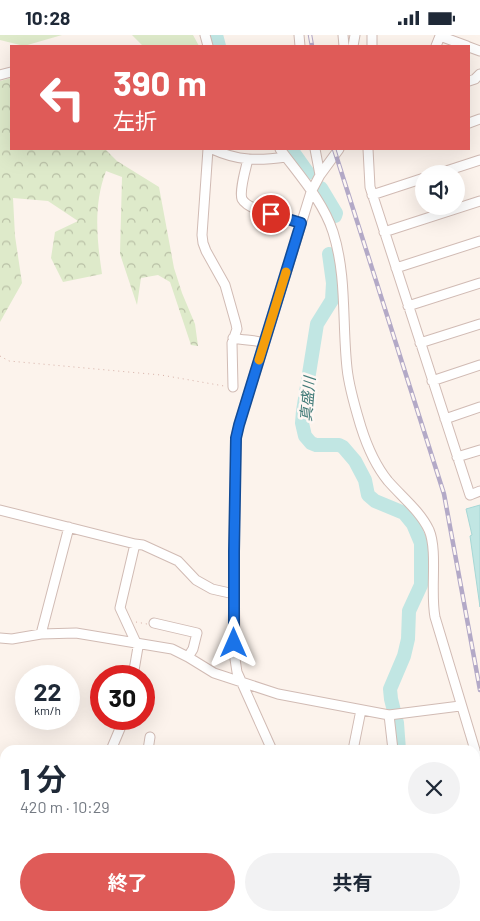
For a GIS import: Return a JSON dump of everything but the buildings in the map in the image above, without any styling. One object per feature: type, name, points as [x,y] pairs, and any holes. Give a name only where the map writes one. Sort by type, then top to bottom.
[{"type":"street","points":[[439,35],[463,45]]},
{"type":"street","points":[[208,150],[202,235],[206,251],[225,285],[236,324],[237,329],[233,338],[233,387]]},
{"type":"street","points":[[214,150],[230,157],[248,159],[286,157]]},
{"type":"street","points":[[281,150],[322,208],[332,231],[337,247],[342,279],[347,369],[350,387],[372,456],[388,480],[420,517],[431,537],[434,611],[460,706],[473,745]]},
{"type":"street","points":[[315,150],[320,175]]},
{"type":"street","points":[[270,745],[237,672],[235,659],[236,438],[311,192],[320,175],[338,150]]},
{"type":"street","points":[[368,150],[368,180],[372,195],[432,381],[470,495],[480,491]]},
{"type":"street","points":[[248,159],[242,191],[244,201],[257,209],[301,223]]},
{"type":"street","points":[[465,165],[480,160]]},
{"type":"street","points":[[372,195],[415,181]]},
{"type":"street","points":[[384,232],[480,201]]},
{"type":"street","points":[[396,269],[480,241]]},
{"type":"street","points":[[408,306],[480,283]]},
{"type":"street","points":[[420,343],[480,324]]},
{"type":"street","points":[[233,338],[242,341],[264,343]]},
{"type":"street","points":[[432,381],[480,365]]},
{"type":"street","points":[[445,419],[480,407]]},
{"type":"street","points":[[457,457],[480,450]]},
{"type":"street","points":[[0,510],[143,545],[178,561],[196,580],[212,589],[234,595]]},
{"type":"street","points":[[41,634],[69,527]]},
{"type":"street","points":[[135,544],[120,608],[138,647],[135,665]]},
{"type":"street","points":[[154,623],[197,633],[194,649],[188,657]]},
{"type":"street","points":[[0,638],[12,639],[41,634],[76,633],[172,649],[214,673],[278,694],[393,715],[460,706]]},
{"type":"street","points":[[355,745],[361,710]]},
{"type":"street","points":[[393,715],[393,745]]},
{"type":"street","points":[[113,745],[119,730]]},
{"type":"street","points":[[149,745],[150,737]]},
{"type":"path","points":[[0,356],[9,361],[161,375],[233,387]]},
{"type":"path","points":[[131,621],[152,625],[154,623]]},
{"type":"green space","points":[[0,35],[62,35],[27,45],[0,40]]},
{"type":"green space","points":[[132,35],[193,35],[198,45],[142,45]]},
{"type":"green space","points":[[10,78],[10,150],[106,150],[117,161],[159,187],[174,268],[195,324],[198,346],[191,345],[170,282],[158,275],[141,278],[137,305],[120,254],[122,177],[106,171],[99,197],[97,223],[102,274],[63,282],[51,258],[55,232],[78,221],[48,201],[13,198],[15,236],[22,283],[0,322],[0,81]]},
{"type":"water","points":[[480,505],[480,607],[470,536],[472,535],[466,509]]},
{"type":"waterway","name":"真盛川","points":[[216,35],[219,45]]},
{"type":"waterway","name":"真盛川","points":[[292,150],[308,173]]},
{"type":"waterway","name":"真盛川","points":[[321,188],[336,213],[335,216]]},
{"type":"waterway","name":"真盛川","points":[[329,254],[333,283],[332,300],[317,324],[303,411],[302,423],[305,436],[311,443],[316,445],[339,445],[343,447],[355,461],[365,480],[368,495],[375,501],[404,513],[413,524],[421,543],[421,585],[409,611],[408,639],[404,656],[390,689],[397,723],[399,745]]},
{"type":"railway","points":[[310,35],[312,45]]},
{"type":"railway","points":[[334,150],[444,494],[480,690]]},
{"type":"slow traffic","points":[[259,360],[286,272]]},
{"type":"route","points":[[234,643],[236,438],[301,223],[271,214]]}]
